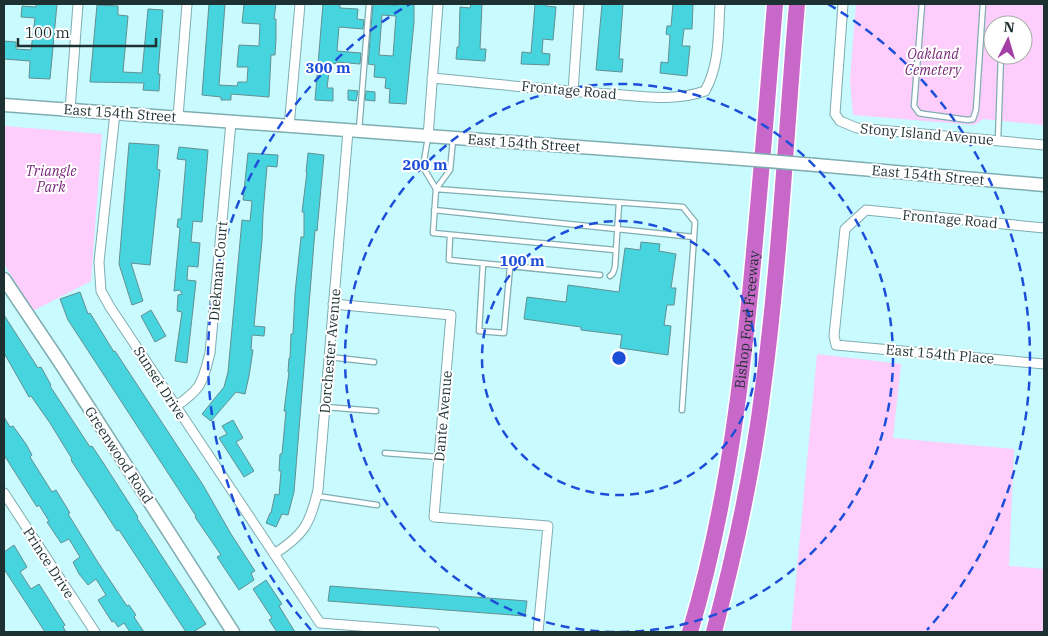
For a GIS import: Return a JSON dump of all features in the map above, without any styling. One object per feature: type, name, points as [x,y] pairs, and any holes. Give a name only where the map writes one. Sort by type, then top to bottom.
[{"type":"highway","name":"Bishop Ford Freeway","points":[[690,632],[709,560],[740,384],[749,308],[775,4]]},
{"type":"highway","name":"Bishop Ford Freeway","points":[[714,632],[744,507],[763,389],[771,321],[797,4]]},
{"type":"street","points":[[70,110],[78,4]]},
{"type":"street","points":[[178,117],[187,4]]},
{"type":"street","points":[[290,127],[300,4]]},
{"type":"street","points":[[428,136],[438,4]]},
{"type":"street","points":[[573,92],[580,4]]},
{"type":"street","name":"Frontage Road","points":[[432,78],[573,92],[671,98],[690,96],[705,91],[712,77],[717,57],[720,4]]},
{"type":"street","name":"Stony Island Avenue","points":[[843,4],[834,114],[840,121],[856,128],[1044,145]]},
{"type":"street","name":"East 154th Street","points":[[4,105],[730,158],[1044,185]]},
{"type":"street","name":"Sunset Drive","points":[[115,113],[99,262],[101,291],[320,623],[435,632]]},
{"type":"street","name":"Diekman Court","points":[[176,407],[193,395],[203,380],[210,353],[231,122]]},
{"type":"street","name":"Dorchester Avenue","points":[[274,554],[293,542],[309,522],[316,496],[334,304],[354,131]]},
{"type":"street","name":"Frontage Road","points":[[836,345],[834,336],[845,229],[866,210],[1044,228]]},
{"type":"street","name":"Greenwood Road","points":[[4,279],[59,361],[232,632]]},
{"type":"street","name":"Dante Avenue","points":[[334,304],[451,314],[434,517],[548,526],[538,632]]},
{"type":"street","name":"East 154th Place","points":[[836,345],[1044,364]]},
{"type":"street","name":"Prince Drive","points":[[4,493],[95,632]]},
{"type":"lane","points":[[354,131],[369,4]]},
{"type":"lane","points":[[922,4],[914,106],[919,113],[968,120],[973,119],[976,110],[983,4]]},
{"type":"lane","points":[[998,140],[1001,65]]},
{"type":"lane","points":[[428,136],[423,167],[436,189]]},
{"type":"lane","points":[[453,138],[450,170],[436,189],[433,233],[615,250]]},
{"type":"lane","points":[[436,189],[683,206],[695,222],[682,410]]},
{"type":"lane","points":[[610,276],[615,267],[618,202]]},
{"type":"lane","points":[[434,210],[694,237]]},
{"type":"lane","points":[[450,235],[449,260],[600,275]]},
{"type":"lane","points":[[482,264],[479,331],[504,333],[510,267]]},
{"type":"lane","points":[[329,357],[374,362]]},
{"type":"lane","points":[[325,407],[376,411]]},
{"type":"lane","points":[[385,452],[439,458]]},
{"type":"lane","points":[[316,496],[377,505]]},
{"type":"green space","name":"Oakland Cemetery","points":[[856,4],[1044,4],[1044,125],[983,119],[974,125],[853,115],[850,80]]},
{"type":"green space","name":"Triangle Park","points":[[4,126],[102,134],[91,281],[33,311],[4,264]]},
{"type":"green space","points":[[817,354],[901,364],[893,438],[1014,449],[1009,566],[1044,569],[1044,632],[791,632]]},
{"type":"building","points":[[36,4],[57,4],[50,79],[29,78],[30,61],[4,59],[4,41],[16,42],[16,49],[31,50],[35,18],[21,17],[22,6],[36,7]]},
{"type":"building","points":[[209,4],[225,4],[219,85],[237,86],[238,82],[247,82],[248,67],[237,67],[239,45],[259,46],[260,24],[242,23],[244,4],[276,4],[274,19],[276,19],[275,55],[271,55],[269,97],[231,94],[231,100],[221,100],[221,97],[202,95]]},
{"type":"building","points":[[323,4],[340,4],[340,8],[358,9],[357,19],[364,20],[363,29],[339,27],[337,51],[361,53],[360,64],[330,63],[327,88],[333,88],[333,101],[315,100]]},
{"type":"building","points":[[373,4],[414,4],[406,104],[389,103],[390,89],[385,88],[386,78],[374,77],[375,65],[368,64]],"holes":[[[382,15],[396,16],[393,56],[379,55]]]},
{"type":"building","points":[[471,4],[482,4],[480,49],[486,49],[485,61],[456,59],[457,47],[459,47],[460,7],[470,8]]},
{"type":"building","points":[[535,4],[546,4],[546,6],[556,7],[553,40],[543,39],[542,53],[550,54],[549,65],[521,64],[522,52],[531,53]]},
{"type":"building","points":[[602,4],[623,4],[619,59],[623,59],[622,72],[596,70]]},
{"type":"building","points":[[673,4],[693,4],[692,29],[684,29],[682,46],[690,46],[687,76],[660,73],[661,62],[668,63],[670,35],[666,34],[667,26],[671,26]]},
{"type":"building","points":[[97,5],[118,6],[118,15],[128,16],[123,72],[142,73],[148,9],[163,10],[158,74],[160,74],[159,91],[143,90],[144,83],[90,82]]},
{"type":"building","points":[[348,90],[358,91],[356,101],[348,100]]},
{"type":"building","points":[[366,91],[375,92],[375,101],[365,100]]},
{"type":"building","points":[[129,143],[159,145],[157,169],[160,170],[150,265],[131,263],[143,301],[132,305],[119,264]]},
{"type":"building","points":[[179,147],[208,150],[202,222],[193,221],[191,242],[200,243],[198,267],[188,266],[187,280],[196,281],[187,363],[175,361],[182,312],[177,311],[178,295],[182,294],[180,290],[174,291],[180,228],[177,227],[178,219],[181,219],[186,160],[177,159]]},
{"type":"building","points":[[248,153],[278,155],[277,167],[267,166],[254,326],[265,327],[264,336],[252,335],[251,350],[253,350],[245,394],[236,392],[211,421],[202,414],[224,387],[228,372],[242,220],[250,221],[252,201],[243,200]]},
{"type":"building","points":[[308,153],[324,155],[317,231],[315,230],[294,492],[288,515],[282,514],[276,527],[266,523],[271,513],[275,494],[279,495],[280,454],[282,454],[286,411],[284,411],[291,334],[293,334],[301,237],[304,237],[304,212],[302,212]]},
{"type":"building","points":[[641,242],[660,244],[659,251],[676,254],[671,288],[676,288],[674,305],[667,305],[664,325],[671,326],[668,355],[620,348],[622,335],[581,330],[581,327],[524,319],[527,297],[566,302],[568,285],[619,292],[625,248],[640,250]]},
{"type":"building","points":[[80,292],[88,314],[90,313],[203,485],[255,571],[251,573],[254,580],[239,590],[217,557],[221,555],[68,320],[60,299]]},
{"type":"building","points":[[151,310],[166,336],[155,342],[141,316]]},
{"type":"building","points":[[4,315],[38,368],[41,367],[50,386],[90,447],[92,446],[104,464],[206,624],[193,632],[186,632],[119,530],[117,531],[71,460],[50,423],[31,396],[29,397],[4,353]]},
{"type":"building","points":[[4,417],[10,427],[13,426],[26,444],[32,455],[30,457],[52,492],[56,490],[70,513],[68,514],[127,606],[129,605],[136,615],[134,617],[144,632],[130,632],[124,623],[118,627],[114,621],[112,622],[98,600],[106,595],[96,579],[88,585],[79,574],[73,562],[80,557],[69,539],[61,543],[47,522],[49,521],[39,505],[37,507],[4,455]]},
{"type":"building","points":[[233,420],[243,438],[236,442],[254,471],[244,477],[219,438],[227,434],[222,426]]},
{"type":"building","points":[[14,545],[27,567],[20,572],[31,589],[39,584],[65,625],[63,627],[66,632],[45,632],[4,569],[4,552]]},
{"type":"building","points":[[266,580],[282,604],[279,606],[295,632],[277,632],[269,620],[272,618],[253,589]]},
{"type":"building","points":[[330,586],[527,601],[525,616],[328,601]]}]
